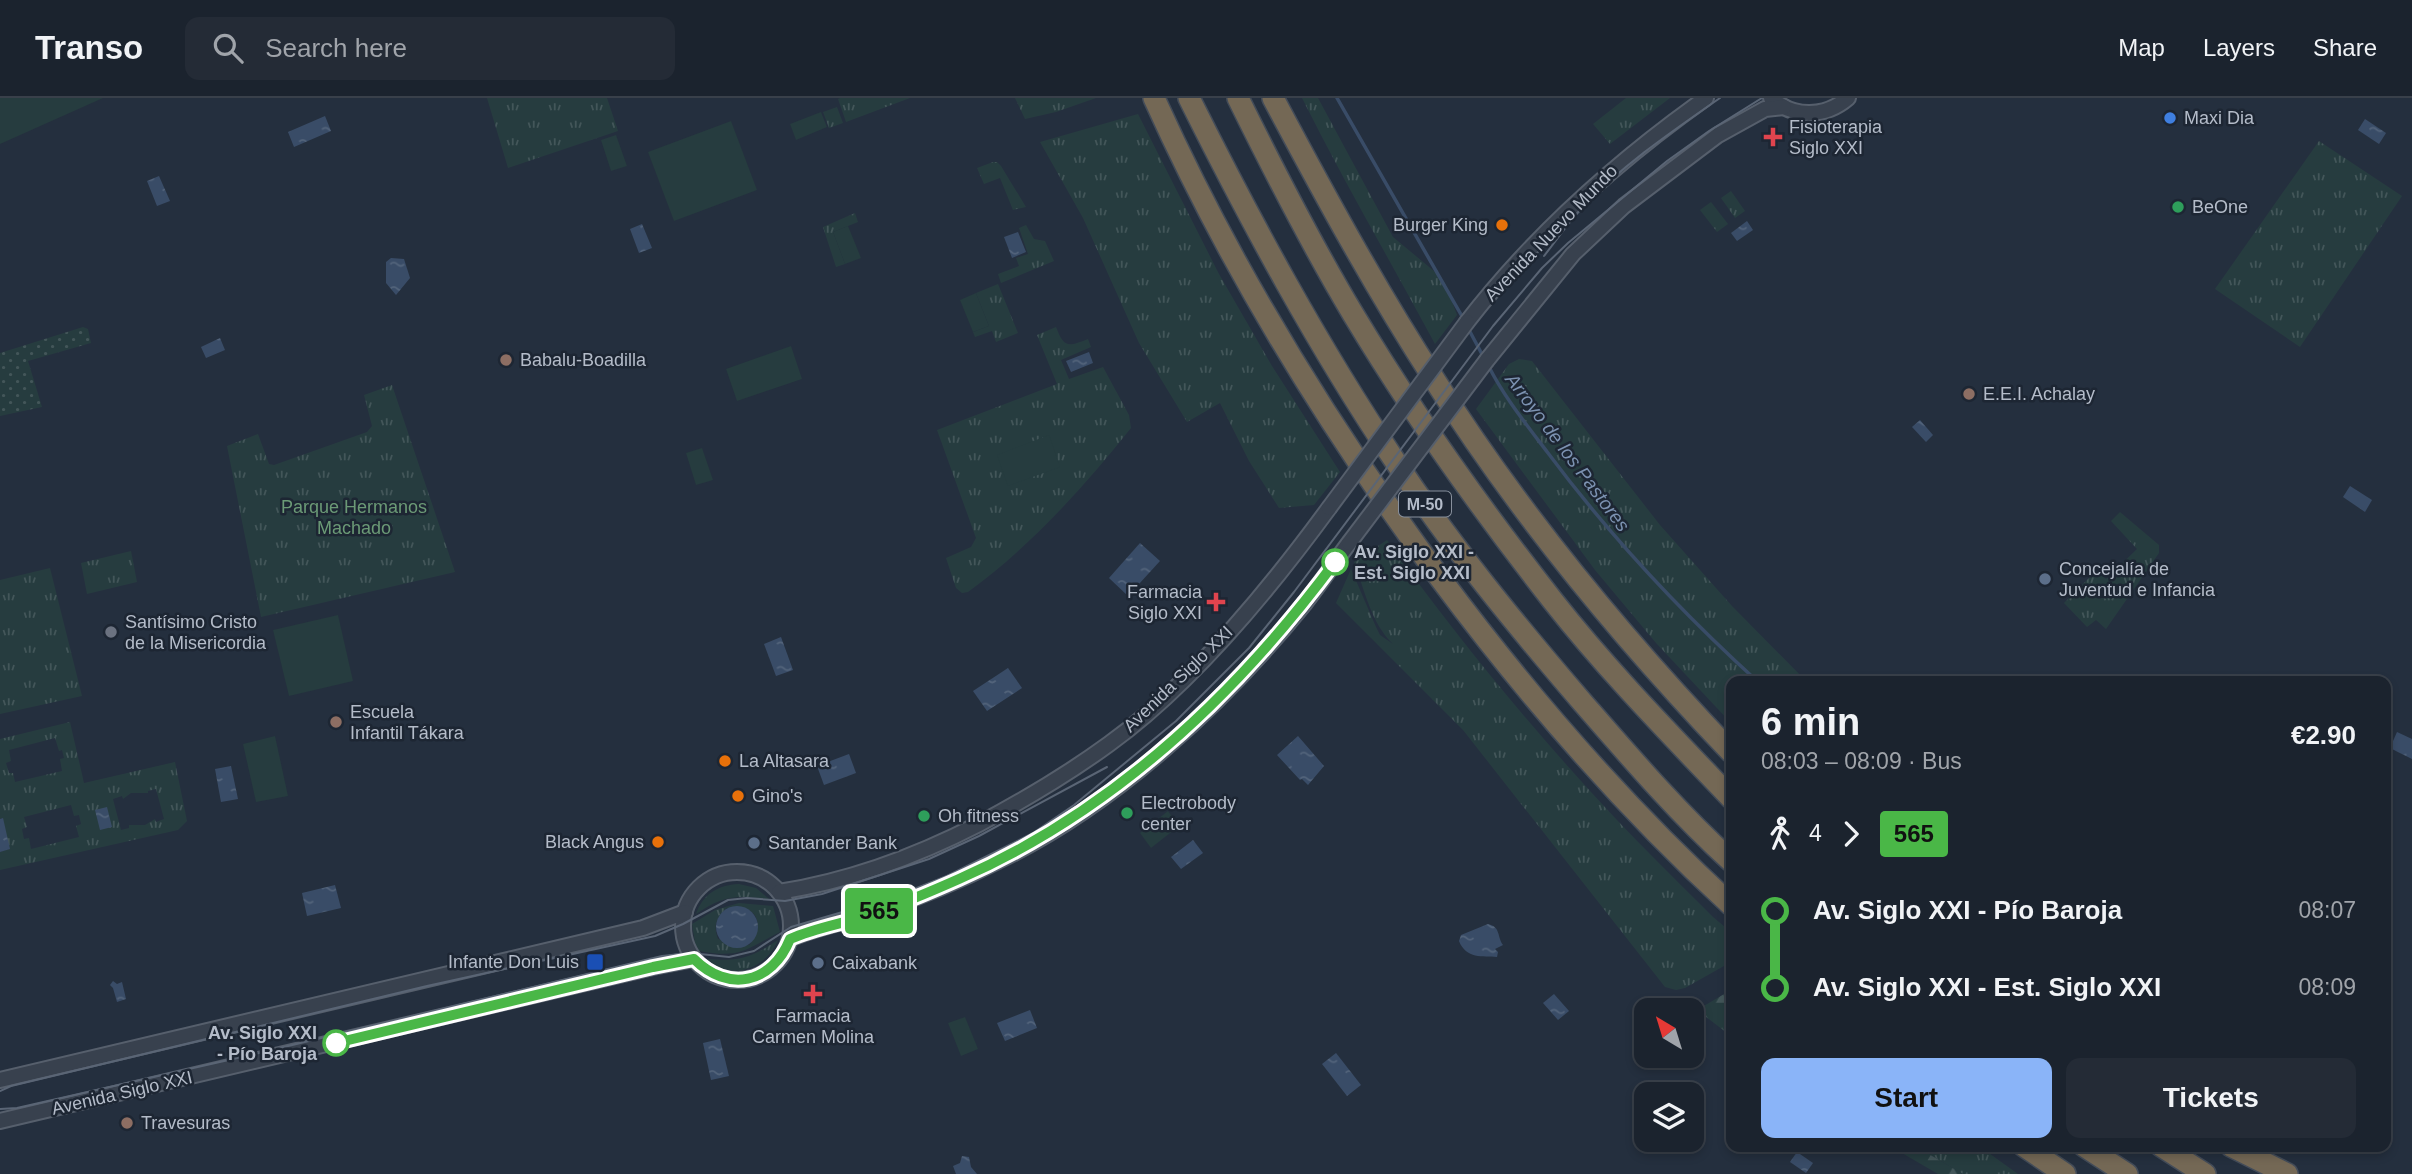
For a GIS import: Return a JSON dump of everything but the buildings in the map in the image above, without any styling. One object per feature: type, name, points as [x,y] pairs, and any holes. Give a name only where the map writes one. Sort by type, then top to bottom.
[{"type":"highway","points":[[1148,98],[1176,146]]},
{"type":"highway","points":[[1154,98],[1207,211],[1285,348],[1389,509],[1493,649],[1578,749],[1726,900]]},
{"type":"highway","name":"M-50","points":[[1189,98],[1235,189],[1322,346],[1394,461],[1431,514],[1516,625],[1659,788],[1726,856]]},
{"type":"highway","name":"M-50","points":[[1238,98],[1307,233],[1353,314],[1448,462],[1554,602],[1643,706],[1726,793]]},
{"type":"highway","points":[[1273,98],[1337,220],[1435,381],[1559,554],[1642,655],[1726,747]]},
{"type":"highway","points":[[1284,98],[1356,233],[1379,290]]},
{"type":"highway","points":[[2017,1152],[2046,1174]]},
{"type":"highway","points":[[2033,1152],[2065,1174]]},
{"type":"highway","points":[[2093,1152],[2127,1174]]},
{"type":"highway","points":[[2170,1152],[2205,1174]]},
{"type":"highway","points":[[2228,1152],[2262,1174]]},
{"type":"highway","points":[[2243,1152],[2287,1174]]},
{"type":"street","name":"Avenida Nuevo Mundo","points":[[1467,322],[1497,283],[1598,181],[1706,98]]},
{"type":"street","points":[[1771,98],[1798,112],[1819,113],[1840,105],[1848,98]]},
{"type":"street","name":"Avenida Nuevo Mundo","points":[[790,939],[807,931],[875,913],[999,861],[1038,840],[1125,781],[1219,699],[1305,603],[1487,360],[1573,254],[1624,206],[1718,135],[1765,109],[1784,107]]},
{"type":"street","name":"Avenida Siglo XXI","points":[[779,892],[820,886],[904,859],[958,835],[1009,808],[1122,734],[1184,678],[1298,551],[1467,322]]},
{"type":"street","points":[[741,872],[769,882],[779,892],[790,914],[790,939],[785,952],[765,972],[743,980],[729,980],[704,969],[694,959],[685,939],[685,912],[697,890],[707,882],[725,874],[741,872]]},
{"type":"street","points":[[0,1080],[643,928],[685,912]]},
{"type":"street","name":"Avenida Siglo XXI","points":[[0,1121],[694,959]]},
{"type":"green space","points":[[0,98],[103,98],[0,144]]},
{"type":"green space","points":[[487,98],[607,98],[618,131],[508,168]]},
{"type":"green space","points":[[910,98],[846,122],[838,99]]},
{"type":"green space","points":[[1015,98],[1096,98],[1025,119]]},
{"type":"green space","points":[[1302,98],[1318,98],[1393,237],[1445,283],[1457,315],[1435,344],[1351,191]]},
{"type":"green space","points":[[1626,98],[1670,98],[1610,144],[1593,124]]},
{"type":"green space","points":[[837,107],[843,123],[829,128],[823,112]]},
{"type":"green space","points":[[821,112],[827,127],[796,140],[790,124]]},
{"type":"green space","points":[[1138,114],[1219,274],[1272,366],[1340,472],[1314,505],[1279,508],[1249,461],[1220,403],[1187,422],[1139,343],[1083,218],[1040,142]]},
{"type":"green space","points":[[731,121],[757,190],[674,221],[648,152]]},
{"type":"green space","points":[[616,135],[627,166],[611,171],[601,140]]},
{"type":"green space","points":[[2319,141],[2402,196],[2300,347],[2215,289]]},
{"type":"green space","points":[[993,162],[1001,166],[1026,207],[1013,210],[1000,178],[984,184],[977,168]]},
{"type":"green space","points":[[1731,191],[1745,211],[1735,218],[1721,198]]},
{"type":"green space","points":[[1711,202],[1728,224],[1717,232],[1700,210]]},
{"type":"green space","points":[[855,213],[858,222],[833,232],[845,264],[836,267],[823,227]]},
{"type":"green space","points":[[1026,225],[1034,239],[1045,241],[1054,261],[1001,283],[998,274],[1019,266],[1016,258],[1028,254],[1019,228]]},
{"type":"green space","points":[[848,226],[861,258],[845,264],[833,232]]},
{"type":"green space","points":[[998,284],[1018,333],[996,342],[992,331],[975,337],[973,332],[989,326],[976,293]]},
{"type":"green space","points":[[976,293],[989,326],[973,332],[960,300]]},
{"type":"green space","points":[[83,327],[88,329],[91,343],[28,361],[42,407],[0,416],[0,353]]},
{"type":"green space","points":[[1056,327],[1064,342],[1071,344],[1088,339],[1091,347],[1061,360],[1069,379],[1103,367],[1129,415],[1131,428],[1075,495],[1034,536],[991,574],[968,592],[962,593],[956,588],[946,558],[971,547],[976,538],[937,430],[1057,384],[1037,335]]},
{"type":"green space","points":[[791,346],[802,379],[737,401],[726,369]]},
{"type":"green space","points":[[1519,359],[1532,361],[1660,525],[1732,606],[1801,676],[1726,676],[1726,718],[1656,643],[1595,570],[1476,409],[1509,364]]},
{"type":"green space","name":"Parque Hermanos Machado","points":[[392,385],[455,572],[261,617],[227,446],[258,434],[269,464],[274,465],[367,432],[372,426],[364,395]]},
{"type":"green space","points":[[1049,435],[1060,467],[1008,486],[997,455]]},
{"type":"green space","points":[[702,448],[713,480],[696,485],[686,453]]},
{"type":"green space","points":[[2120,512],[2159,545],[2159,553],[2106,629],[2096,620],[2087,627],[2064,603],[2097,570],[2106,579],[2137,549],[2111,521]]},
{"type":"green space","points":[[1387,540],[1485,669],[1564,762],[1651,855],[1726,928],[1726,965],[1685,988],[1676,990],[1665,987],[1463,730],[1336,603],[1351,569],[1380,635],[1393,644],[1385,636],[1374,616],[1354,562]]},
{"type":"green space","points":[[131,551],[137,582],[87,594],[81,563]]},
{"type":"green space","points":[[50,568],[82,696],[0,714],[0,580]]},
{"type":"green space","points":[[338,615],[353,681],[289,696],[273,630]]},
{"type":"green space","points":[[70,722],[84,783],[175,762],[187,821],[178,830],[0,870],[0,852],[9,849],[2,818],[0,819],[0,739]],"holes":[[[55,738],[64,758],[60,759],[62,771],[15,782],[6,763],[11,761],[9,750]],[[156,789],[164,819],[156,822],[155,819],[145,825],[129,825],[129,828],[121,830],[113,799],[122,796],[123,799],[131,793]],[[71,805],[74,816],[79,815],[81,824],[76,826],[79,837],[31,849],[29,838],[24,839],[22,829],[27,827],[24,817]]]},
{"type":"green space","points":[[275,736],[288,796],[256,802],[243,744]]},
{"type":"green space","points":[[1168,811],[1179,826],[1151,848],[1140,833]]},
{"type":"green space","points":[[739,884],[756,888],[769,899],[731,898],[714,903],[696,914],[712,892],[724,886]]},
{"type":"green space","points":[[739,903],[773,906],[780,932],[743,951],[725,954],[699,951],[692,924],[715,910]],"holes":[[[727,908],[747,909],[756,918],[757,932],[749,945],[718,939],[716,922]]]},
{"type":"green space","points":[[778,940],[765,958],[747,969],[727,970],[707,959],[728,960],[745,957]]},
{"type":"green space","points":[[1726,993],[1726,1032],[1704,1015],[1704,1006]]},
{"type":"green space","points":[[965,1017],[978,1049],[961,1056],[948,1023]]},
{"type":"green space","points":[[1900,1152],[1925,1152],[1963,1174],[1938,1174]]},
{"type":"green space","points":[[1925,1152],[1987,1152],[2018,1174],[1963,1174]]},
{"type":"water","points":[[325,116],[331,131],[294,147],[288,132]]},
{"type":"water","points":[[2365,119],[2386,133],[2379,144],[2358,130]]},
{"type":"water","points":[[159,176],[170,201],[157,206],[147,181]]},
{"type":"water","points":[[1747,221],[1753,230],[1737,241],[1731,233]]},
{"type":"water","points":[[642,224],[652,248],[639,253],[630,229]]},
{"type":"water","points":[[1018,232],[1026,252],[1012,258],[1004,237]]},
{"type":"water","points":[[391,258],[404,259],[410,278],[396,295],[386,283],[386,262]]},
{"type":"water","points":[[220,338],[225,350],[206,358],[201,347]]},
{"type":"water","points":[[1089,352],[1093,363],[1071,372],[1066,361]]},
{"type":"water","points":[[1920,420],[1933,435],[1926,442],[1912,427]]},
{"type":"water","points":[[2350,486],[2372,500],[2365,512],[2343,497]]},
{"type":"water","points":[[1140,543],[1160,561],[1128,596],[1109,578]]},
{"type":"water","points":[[781,637],[793,670],[776,676],[764,644]]},
{"type":"water","points":[[1008,668],[1022,688],[987,711],[973,691]]},
{"type":"water","points":[[2397,732],[2412,739],[2412,759],[2391,748]]},
{"type":"water","points":[[1298,736],[1324,766],[1308,785],[1277,755]]},
{"type":"water","points":[[849,754],[856,773],[824,785],[817,766]]},
{"type":"water","points":[[231,766],[238,799],[221,802],[215,769]]},
{"type":"water","points":[[107,807],[112,827],[100,830],[95,810]]},
{"type":"water","points":[[3,818],[10,849],[0,852],[0,819]]},
{"type":"water","points":[[1193,840],[1203,853],[1181,869],[1171,857]]},
{"type":"water","points":[[335,885],[341,908],[307,916],[302,893]]},
{"type":"water","points":[[737,906],[752,912],[758,927],[752,942],[737,948],[722,942],[716,927],[722,912]]},
{"type":"water","points":[[1488,924],[1497,930],[1503,945],[1495,949],[1498,952],[1497,957],[1470,954],[1459,941],[1461,935]]},
{"type":"water","points":[[113,981],[117,984],[122,982],[126,999],[117,1002],[110,985]]},
{"type":"water","points":[[1554,994],[1569,1011],[1558,1020],[1543,1003]]},
{"type":"water","points":[[1030,1010],[1037,1028],[1005,1041],[997,1023]]},
{"type":"water","points":[[720,1039],[729,1076],[711,1080],[703,1043]]},
{"type":"water","points":[[1336,1053],[1361,1085],[1347,1096],[1322,1064]]},
{"type":"water","points":[[1797,1152],[1813,1163],[1806,1173],[1790,1162]]},
{"type":"water","points":[[962,1156],[969,1157],[971,1167],[977,1174],[956,1174],[953,1166],[960,1163]]},
{"type":"waterway","name":"Arroyo de los Pastores","points":[[1337,98],[1463,318]]},
{"type":"waterway","name":"Arroyo de los Pastores","points":[[1468,328],[1484,358]]},
{"type":"waterway","name":"Arroyo de los Pastores","points":[[1488,365],[1516,410],[1596,514],[1673,600],[1752,676]]},
{"type":"tram line","points":[[1544,256],[1596,193],[1647,150],[1720,98]]},
{"type":"tram line","points":[[0,1109],[17,1108],[255,1054],[662,956],[690,953],[729,957],[754,951],[791,927],[894,897],[947,876],[1033,833],[1074,805],[1176,721],[1249,648],[1493,326],[1542,268],[1667,161],[1762,98]]},
{"type":"tram line","points":[[0,1091],[11,1086],[427,986],[655,936],[728,900],[747,898],[785,901],[822,894],[929,859],[979,836],[1107,767]]},
{"type":"bus line","name":"565","points":[[336,1043],[694,959],[704,969],[729,980],[754,977],[776,963],[785,952],[790,939],[807,931],[875,913],[999,861],[1030,845],[1125,781],[1211,707],[1305,603],[1335,562]]},
{"type":"place","name":"Maxi Dia","points":[[2170,118]]},
{"type":"place","name":"Fisioterapia Siglo XXI","points":[[1773,137]]},
{"type":"place","name":"BeOne","points":[[2178,207]]},
{"type":"place","name":"Burger King","points":[[1502,225]]},
{"type":"place","name":"Babalu-Boadilla","points":[[506,360]]},
{"type":"place","name":"E.E.I. Achalay","points":[[1969,394]]},
{"type":"place","name":"Av. Siglo XXI - Est. Siglo XXI","points":[[1335,562]]},
{"type":"place","name":"Concejalía de Juventud e Infancia","points":[[2045,579]]},
{"type":"place","name":"Farmacia Siglo XXI","points":[[1216,602]]},
{"type":"place","name":"Santísimo Cristo de la Misericordia","points":[[111,632]]},
{"type":"place","name":"Escuela Infantil Tákara","points":[[336,722]]},
{"type":"place","name":"La Altasara","points":[[725,761]]},
{"type":"place","name":"Gino's","points":[[738,796]]},
{"type":"place","name":"Electrobody center","points":[[1127,813]]},
{"type":"place","name":"Oh fitness","points":[[924,816]]},
{"type":"place","name":"Black Angus","points":[[658,842]]},
{"type":"place","name":"Santander Bank","points":[[754,843]]},
{"type":"place","name":"Infante Don Luis","points":[[595,962]]},
{"type":"place","name":"Caixabank","points":[[818,963]]},
{"type":"place","name":"Farmacia Carmen Molina","points":[[813,994]]},
{"type":"place","name":"Av. Siglo XXI - Pío Baroja","points":[[336,1043]]},
{"type":"place","name":"Travesuras","points":[[127,1123]]}]
